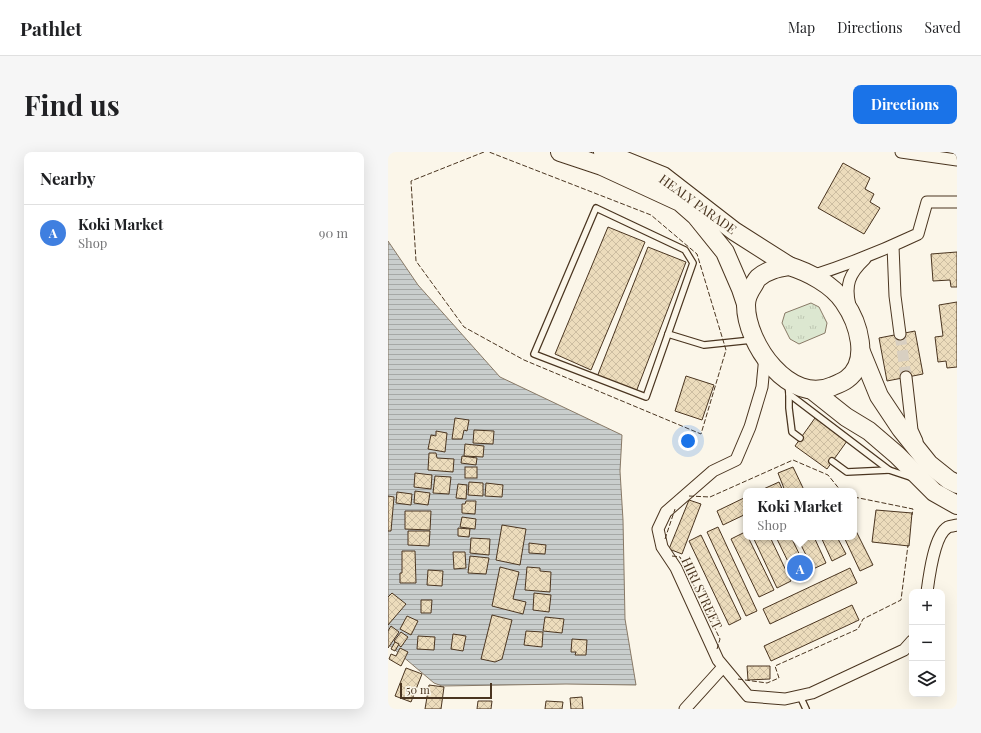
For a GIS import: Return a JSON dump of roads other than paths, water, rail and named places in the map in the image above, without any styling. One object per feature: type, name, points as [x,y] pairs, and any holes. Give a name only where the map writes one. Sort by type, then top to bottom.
[{"type":"highway","name":"HEALY PARADE","points":[[560,152],[602,166],[680,202],[696,216],[725,252],[742,289],[746,304]]},
{"type":"highway","name":"HEALY PARADE","points":[[603,152],[663,176],[734,231],[789,266]]},
{"type":"highway","points":[[957,484],[949,480],[929,464],[901,429],[879,396],[861,352],[859,335],[844,301],[825,284],[812,276],[789,266],[771,270],[758,278],[748,294],[746,304],[748,320],[754,340],[789,387],[794,384],[812,390],[846,417],[875,436],[898,455],[934,492],[957,505]]},
{"type":"highway","points":[[812,390],[828,388],[847,379],[857,367],[861,352]]},
{"type":"street","points":[[901,152],[957,160]]},
{"type":"street","points":[[812,276],[846,265],[918,234],[927,202],[957,202]]},
{"type":"street","points":[[893,246],[895,296],[900,334]]},
{"type":"street","points":[[852,318],[847,293],[850,275],[870,255]]},
{"type":"street","name":"HIRI STREET","points":[[765,356],[762,387],[750,427],[736,460],[713,472],[666,512],[658,529],[662,547],[676,568],[718,660],[748,696],[785,699],[812,693],[904,650],[909,644]]},
{"type":"street","points":[[906,378],[912,430],[918,443],[957,474]]},
{"type":"street","points":[[927,589],[929,571],[940,536],[952,526]]},
{"type":"street","points":[[685,709],[723,667]]},
{"type":"lane","points":[[596,208],[685,250],[693,263],[668,334],[646,397],[534,354],[596,208]]},
{"type":"lane","points":[[668,334],[704,345],[754,340]]},
{"type":"lane","points":[[789,387],[789,408],[792,432],[800,438]]},
{"type":"lane","points":[[789,387],[889,470]]},
{"type":"lane","points":[[832,461],[846,472],[889,470],[922,481]]},
{"type":"lane","points":[[800,696],[806,709]]},
{"type":"tunnel","points":[[900,334],[906,377]]},
{"type":"place","name":"Koki Market","points":[[800,568]]}]
